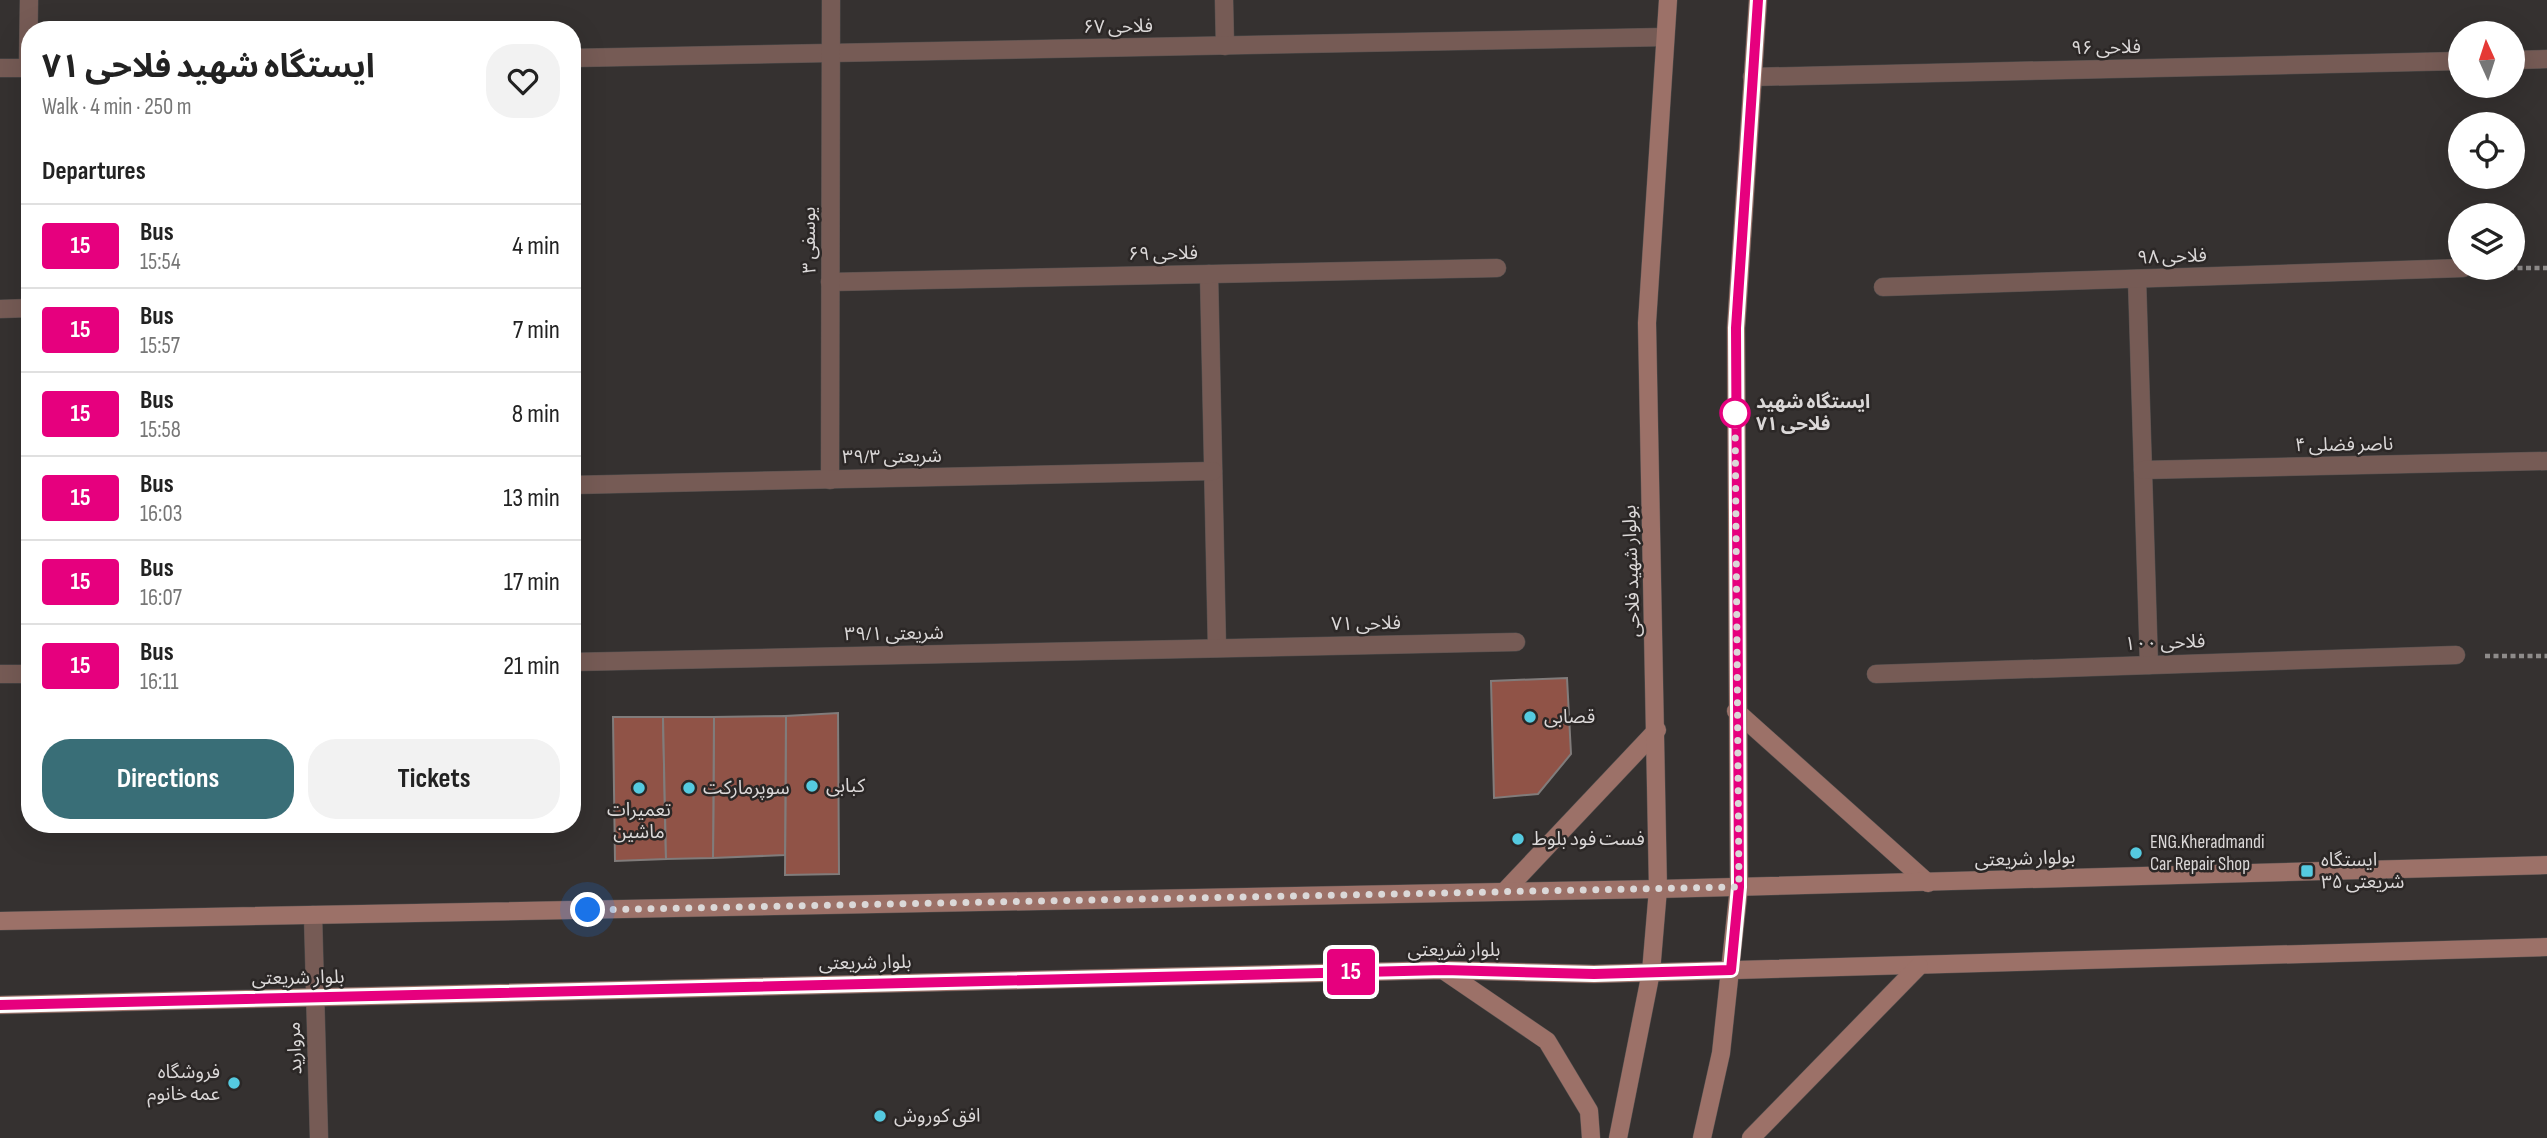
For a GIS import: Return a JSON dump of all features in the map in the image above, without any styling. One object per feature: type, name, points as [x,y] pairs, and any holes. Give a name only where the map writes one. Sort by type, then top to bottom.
[{"type":"main road","name":"بولوار شهید فلاحی","points":[[1618,1138],[1651,972],[1658,889],[1647,323],[1668,0]]},
{"type":"main road","points":[[1702,1138],[1721,1053],[1739,887],[1736,328],[1758,0]]},
{"type":"main road","points":[[1736,710],[1928,883]]},
{"type":"main road","points":[[0,920],[1505,891],[1657,730]]},
{"type":"main road","name":"بولوار شریعتی","points":[[1505,891],[1928,883],[2547,865]]},
{"type":"main road","points":[[1731,970],[2547,947]]},
{"type":"main road","points":[[1751,1138],[1919,966]]},
{"type":"main road","points":[[1444,970],[1546,1041],[1589,1111],[1591,1138]]},
{"type":"main road","name":"بلوار شریعتی","points":[[0,1005],[1444,970],[1731,970]]},
{"type":"street","points":[[29,0],[29,21]]},
{"type":"street","name":"یوسفی ۳","points":[[830,480],[831,0]]},
{"type":"street","points":[[1224,0],[1225,46]]},
{"type":"street","name":"فلاحی ۶۷","points":[[581,58],[1665,37]]},
{"type":"street","points":[[2525,60],[2547,59]]},
{"type":"street","name":"فلاحی ۹۶","points":[[1752,77],[2448,61]]},
{"type":"street","points":[[0,68],[21,68]]},
{"type":"street","name":"فلاحی ۶۹","points":[[830,282],[1497,268]]},
{"type":"street","name":"فلاحی ۹۸","points":[[1883,287],[2448,269]]},
{"type":"street","points":[[1209,274],[1217,648]]},
{"type":"street","points":[[2137,279],[2149,665]]},
{"type":"street","points":[[0,309],[21,308]]},
{"type":"street","name":"ناصر فضلی ۴","points":[[2143,470],[2547,461]]},
{"type":"street","name":"شریعتی ۳۹/۳","points":[[581,485],[1213,471]]},
{"type":"street","name":"فلاحی ۷۱","points":[[1217,648],[1516,642]]},
{"type":"street","name":"شریعتی ۳۹/۱","points":[[581,662],[1217,648]]},
{"type":"street","name":"فلاحی ۱۰۰","points":[[1875,674],[2456,655]]},
{"type":"street","points":[[0,674],[21,674]]},
{"type":"street","name":"مروارید","points":[[313,915],[319,1138]]},
{"type":"path","points":[[2525,268],[2547,268]]},
{"type":"path","points":[[2456,655],[2547,656]]},
{"type":"building","name":"قصابی","points":[[1567,678],[1571,754],[1538,794],[1494,798],[1491,681]]},
{"type":"building","name":"کبابی","points":[[838,713],[839,874],[785,875],[786,716]]},
{"type":"building","points":[[786,716],[785,855],[713,858],[714,717]]},
{"type":"building","name":"تعمیرات ماشین","points":[[613,717],[663,717],[666,859],[615,861]]},
{"type":"building","name":"سوپرمارکت","points":[[663,717],[714,717],[713,858],[666,859]]},
{"type":"bus line","name":"15","points":[[0,1005],[1444,970],[1594,974],[1731,970],[1739,887],[1735,685],[1736,328],[1758,0]]},
{"type":"place","name":"ایستگاه شهید فلاحی ۷۱","points":[[1735,413]]},
{"type":"place","name":"قصابی","points":[[1530,717]]},
{"type":"place","name":"کبابی","points":[[812,786]]},
{"type":"place","name":"تعمیرات ماشین","points":[[639,788]]},
{"type":"place","name":"سوپرمارکت","points":[[689,788]]},
{"type":"place","name":"فست فود بلوط","points":[[1518,839]]},
{"type":"place","name":"ENG.Kheradmandi Car Repair Shop","points":[[2136,853]]},
{"type":"place","name":"ایستگاه شریعتی ۳۵","points":[[2307,871]]},
{"type":"place","name":"فروشگاه عمه خانوم","points":[[234,1083]]},
{"type":"place","name":"افق کوروش","points":[[880,1116]]},
{"type":"route","points":[[588,910],[1739,887],[1735,406],[1735,413]]}]
